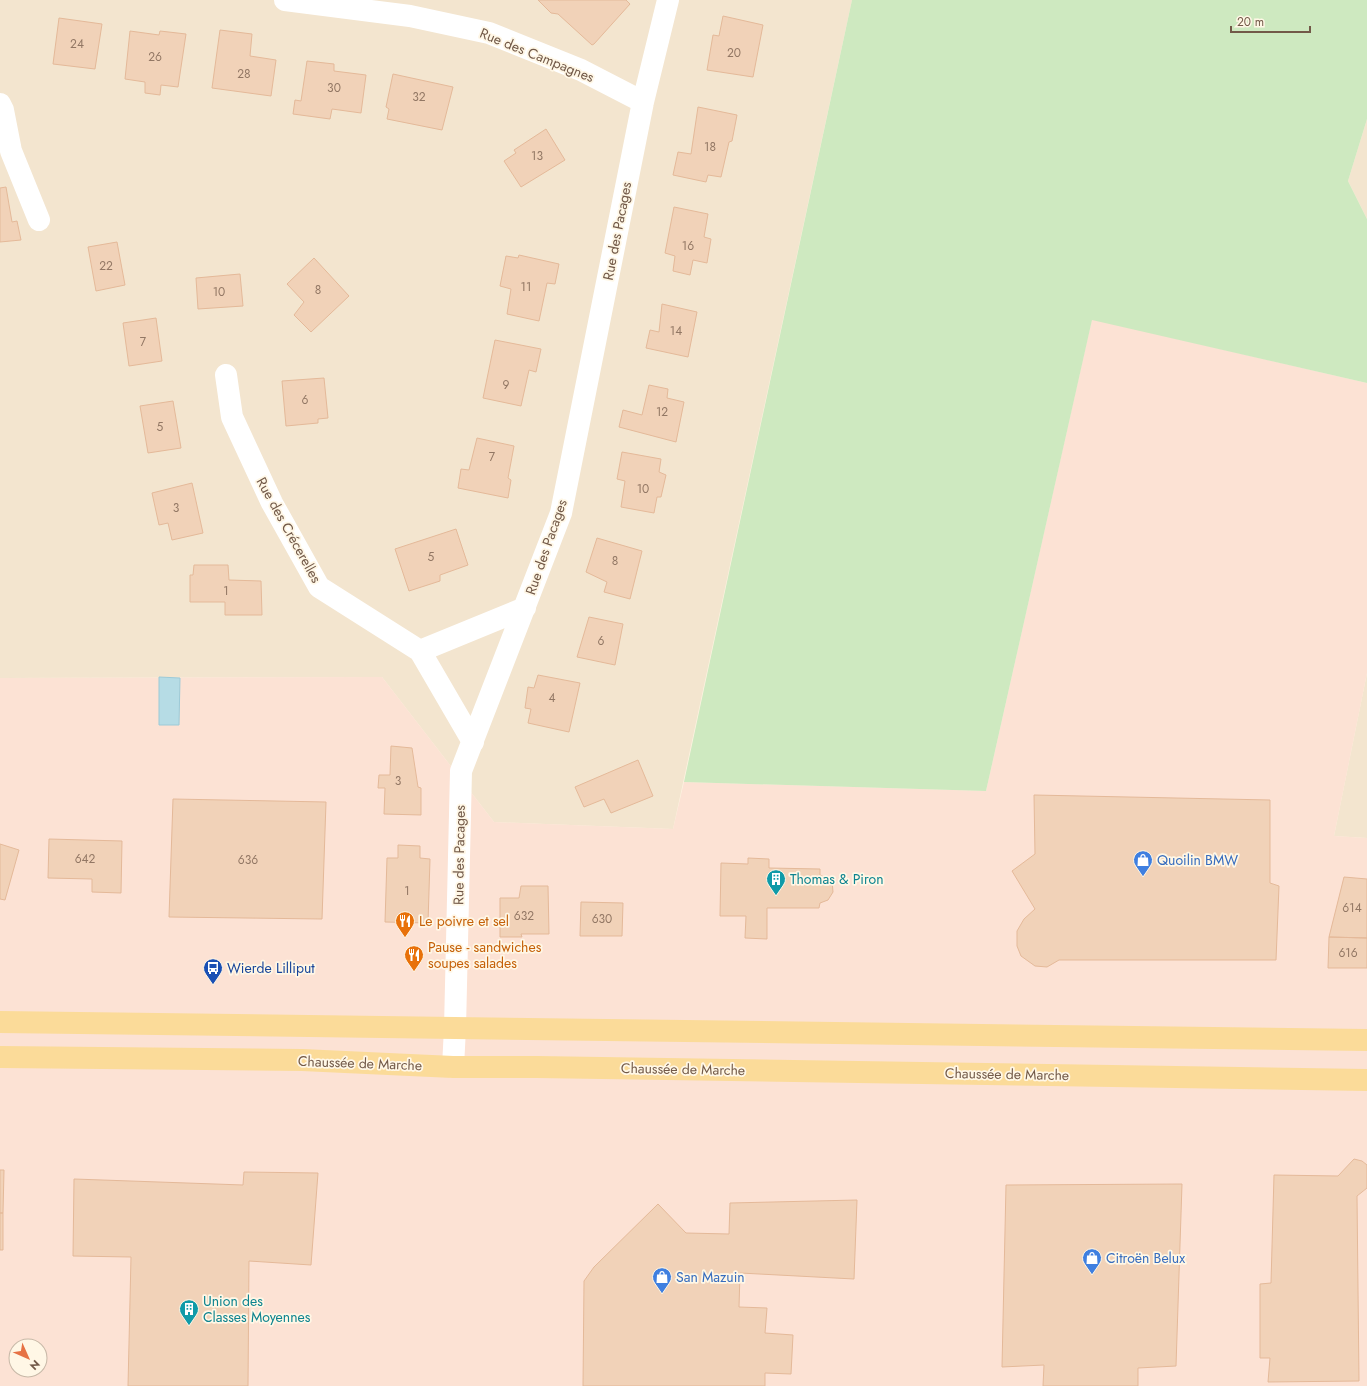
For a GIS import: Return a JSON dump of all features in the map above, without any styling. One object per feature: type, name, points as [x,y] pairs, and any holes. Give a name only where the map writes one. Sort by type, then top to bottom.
[{"type":"main road","points":[[0,1022],[1367,1040]]},
{"type":"main road","name":"Chaussée de Marche","points":[[0,1058],[302,1060],[453,1067],[545,1067],[1367,1080]]},
{"type":"street","name":"Rue des Campagnes","points":[[285,0],[410,16],[489,33],[581,70],[643,102]]},
{"type":"street","name":"Rue des Pacages","points":[[453,1067],[461,771],[561,513],[643,102],[668,0]]},
{"type":"street","points":[[0,104],[3,110],[11,151],[39,220]]},
{"type":"street","name":"Rue des Crécerelles","points":[[226,375],[232,417],[272,503],[319,587],[420,651],[473,742]]},
{"type":"street","points":[[420,651],[525,608]]},
{"type":"shaded area","points":[[0,0],[852,0],[673,829],[494,822],[382,677],[0,678]]},
{"type":"shaded area","points":[[1367,119],[1367,219],[1348,181]]},
{"type":"shaded area","points":[[1092,319],[1367,383],[1367,673],[1334,836],[1367,838],[1367,1386],[0,1386],[0,678],[382,677],[494,822],[673,829],[684,782],[986,791]]},
{"type":"shaded area","points":[[1367,673],[1367,838],[1334,836]]},
{"type":"green space","points":[[852,0],[1367,0],[1367,119],[1348,181],[1367,219],[1367,383],[1092,320],[986,791],[684,782]]},
{"type":"water","points":[[159,677],[180,678],[179,725],[159,725]]},
{"type":"building","points":[[538,0],[626,0],[630,4],[592,45],[558,14],[551,13]]},
{"type":"building","points":[[723,16],[763,25],[753,77],[707,70],[713,35],[719,36]]},
{"type":"building","points":[[59,18],[102,24],[95,69],[53,64]]},
{"type":"building","points":[[220,30],[252,34],[250,56],[276,60],[271,96],[212,88]]},
{"type":"building","points":[[130,31],[159,35],[160,31],[186,34],[178,87],[161,85],[160,95],[145,93],[145,82],[125,79]]},
{"type":"building","points":[[307,61],[334,64],[334,71],[366,75],[361,113],[332,109],[330,119],[293,114],[295,100],[301,101]]},
{"type":"building","points":[[393,74],[453,87],[442,130],[387,119],[389,109],[386,107]]},
{"type":"building","points":[[698,107],[737,115],[732,141],[729,142],[721,177],[708,175],[706,182],[673,175],[678,152],[691,154]]},
{"type":"building","points":[[546,129],[565,160],[521,187],[504,161],[516,153],[514,150]]},
{"type":"building","points":[[6,187],[12,222],[17,221],[21,240],[0,242],[0,188]]},
{"type":"building","points":[[674,207],[708,214],[704,237],[711,239],[707,263],[693,260],[690,275],[673,271],[675,256],[665,253]]},
{"type":"building","points":[[117,242],[125,285],[96,291],[88,247]]},
{"type":"building","points":[[519,255],[559,264],[555,284],[547,283],[539,321],[507,314],[511,289],[500,286],[506,256],[518,258]]},
{"type":"building","points":[[314,258],[349,296],[311,332],[294,315],[304,302],[287,284]]},
{"type":"building","points":[[240,274],[243,306],[198,309],[196,278]]},
{"type":"building","points":[[662,304],[697,312],[688,357],[646,348],[650,330],[659,332]]},
{"type":"building","points":[[156,318],[162,361],[129,366],[123,323]]},
{"type":"building","points":[[495,340],[541,349],[536,372],[529,370],[521,406],[483,398]]},
{"type":"building","points":[[324,378],[328,418],[318,419],[318,423],[286,426],[282,381]]},
{"type":"building","points":[[649,385],[668,389],[667,398],[684,402],[676,442],[619,427],[623,410],[642,415]]},
{"type":"building","points":[[173,401],[181,448],[148,453],[140,406]]},
{"type":"building","points":[[477,438],[514,446],[508,478],[511,480],[508,498],[458,488],[461,469],[469,470]]},
{"type":"building","points":[[622,452],[661,459],[659,472],[666,475],[661,497],[657,497],[654,513],[621,507],[625,481],[617,479]]},
{"type":"building","points":[[192,483],[203,533],[172,540],[168,523],[159,525],[152,493]]},
{"type":"building","points":[[456,529],[468,565],[440,575],[440,581],[409,591],[395,549]]},
{"type":"building","points":[[597,538],[642,551],[630,599],[604,592],[607,582],[586,572]]},
{"type":"building","points":[[194,565],[228,565],[229,580],[261,581],[262,615],[225,615],[225,602],[190,602],[190,575],[193,575]]},
{"type":"building","points":[[589,617],[623,624],[615,665],[577,657]]},
{"type":"building","points":[[538,675],[580,683],[569,732],[528,723],[531,709],[525,708],[528,687],[534,688]]},
{"type":"building","points":[[391,746],[412,748],[418,787],[421,788],[421,815],[384,814],[385,788],[378,788],[379,775],[390,775]]},
{"type":"building","points":[[638,760],[653,796],[611,813],[604,799],[584,807],[575,787]]},
{"type":"building","name":"Quoilin BMW","points":[[1034,795],[1270,800],[1270,883],[1279,886],[1276,960],[1059,960],[1047,967],[1035,966],[1021,956],[1017,946],[1017,931],[1024,919],[1035,909],[1012,871],[1035,854]]},
{"type":"building","points":[[173,799],[326,802],[322,919],[169,917]]},
{"type":"building","points":[[49,839],[122,841],[121,893],[92,892],[92,879],[48,878]]},
{"type":"building","points":[[0,844],[19,850],[5,900],[0,899]]},
{"type":"building","points":[[398,845],[420,846],[420,858],[430,859],[428,923],[385,922],[387,858],[398,858]]},
{"type":"building","name":"Thomas & Piron","points":[[748,858],[769,859],[769,868],[820,869],[820,875],[832,881],[833,892],[828,900],[820,903],[819,908],[767,908],[767,939],[745,938],[746,916],[720,916],[721,863],[748,864]]},
{"type":"building","points":[[1344,877],[1367,879],[1367,938],[1329,937]]},
{"type":"building","points":[[521,886],[548,886],[549,934],[521,934],[522,937],[500,937],[500,898],[519,898]]},
{"type":"building","points":[[581,902],[623,903],[622,936],[580,936]]},
{"type":"building","points":[[1329,937],[1367,938],[1367,968],[1328,968]]},
{"type":"building","points":[[1354,1159],[1362,1161],[1367,1165],[1367,1188],[1357,1196],[1359,1381],[1268,1382],[1270,1358],[1260,1358],[1260,1284],[1271,1283],[1274,1175],[1338,1176]]},
{"type":"building","points":[[0,1170],[4,1170],[3,1213],[0,1213]]},
{"type":"building","name":"Union des Classes Moyennes","points":[[244,1172],[318,1173],[311,1265],[249,1261],[248,1386],[128,1386],[131,1257],[73,1256],[74,1179],[243,1185]]},
{"type":"building","name":"Citroën Belux","points":[[1182,1184],[1176,1366],[1138,1368],[1138,1386],[1043,1386],[1044,1365],[1002,1367],[1006,1185]]},
{"type":"building","name":"San Mazuin","points":[[857,1200],[854,1279],[740,1273],[739,1307],[767,1308],[765,1333],[793,1335],[791,1374],[765,1373],[765,1386],[583,1386],[584,1281],[594,1267],[658,1204],[686,1233],[729,1234],[730,1203]]},
{"type":"building","points":[[0,1213],[3,1213],[3,1250],[0,1250]]},
{"type":"place","name":"Quoilin BMW","points":[[1143,877]]},
{"type":"place","name":"Thomas & Piron","points":[[776,896]]},
{"type":"place","name":"Le poivre et sel","points":[[405,938]]},
{"type":"place","name":"Pause - sandwiches soupes salades","points":[[414,972]]},
{"type":"place","name":"Wierde Lilliput","points":[[213,985]]},
{"type":"place","name":"Citroën Belux","points":[[1092,1275]]},
{"type":"place","name":"San Mazuin","points":[[662,1294]]},
{"type":"place","name":"Union des Classes Moyennes","points":[[189,1326]]}]
